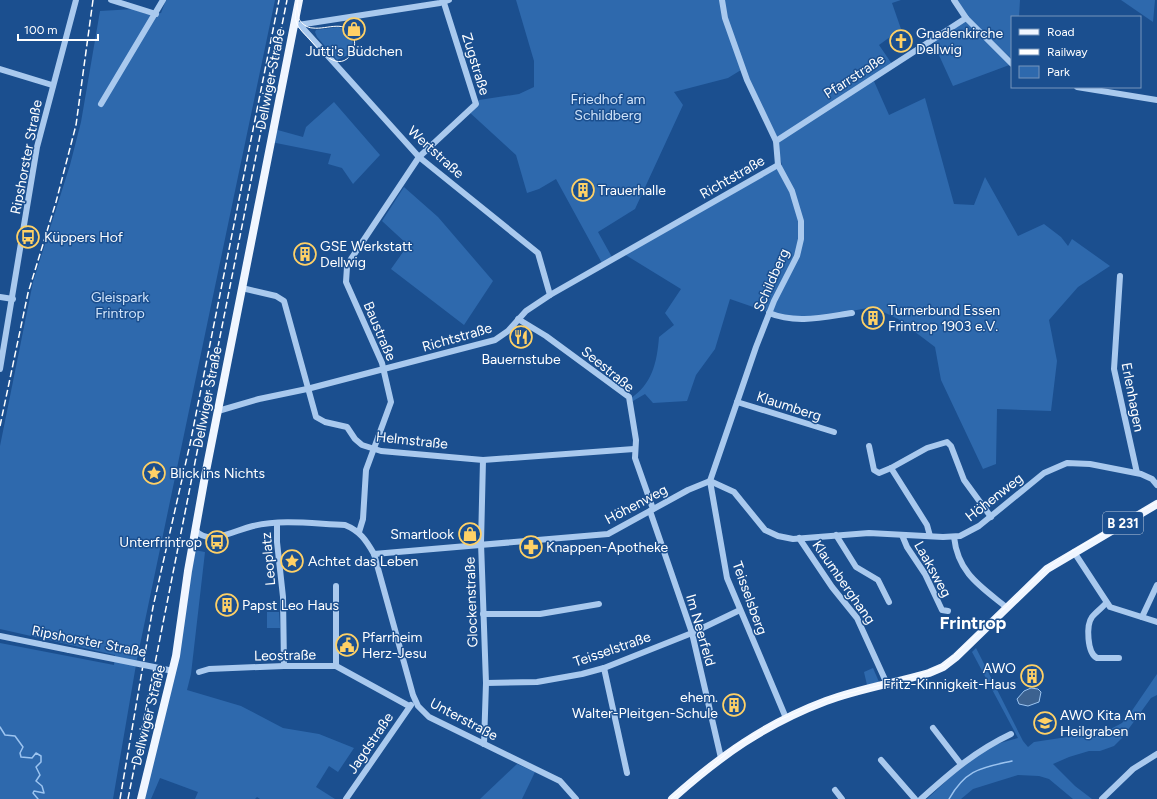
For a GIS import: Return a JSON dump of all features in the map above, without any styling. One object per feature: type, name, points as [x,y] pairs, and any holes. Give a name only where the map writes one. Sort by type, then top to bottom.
[{"type":"main road","name":"Dellwiger Straße","points":[[141,799],[173,671],[196,531],[218,411],[297,25],[299,0]]},
{"type":"main road","name":"B 231","points":[[672,799],[721,758],[755,734],[786,718],[827,701],[929,673],[943,667],[1047,569],[1157,504]]},
{"type":"street","name":"Ripshorster Straße","points":[[0,369],[13,299],[35,156],[52,86],[76,0]]},
{"type":"street","points":[[111,0],[156,14]]},
{"type":"street","points":[[101,104],[163,0]]},
{"type":"street","name":"Schildberg","points":[[710,481],[769,313],[796,256],[801,230],[797,201],[778,165],[776,141],[747,80],[725,18],[722,0]]},
{"type":"street","points":[[954,0],[966,18],[1011,63]]},
{"type":"street","name":"Zugstraße","points":[[297,25],[446,1],[477,102],[419,157]]},
{"type":"street","name":"Pfarrstraße","points":[[776,141],[966,18]]},
{"type":"street","name":"Wertstraße","points":[[297,25],[419,157],[538,253],[550,295]]},
{"type":"street","points":[[0,69],[52,86]]},
{"type":"street","points":[[1083,88],[1157,100]]},
{"type":"street","name":"Baustraße","points":[[359,532],[363,519],[365,476],[391,402],[384,369],[346,282],[345,275],[351,259],[419,157]]},
{"type":"street","name":"Richtstraße","points":[[218,411],[259,399],[307,389],[495,340],[508,331],[518,319],[536,304],[550,295],[778,165]]},
{"type":"street","name":"Erlenhagen","points":[[1120,276],[1113,364],[1116,385],[1137,473]]},
{"type":"street","name":"Helmstraße","points":[[242,288],[276,296],[284,301],[307,389],[316,417],[324,422],[347,427],[355,440],[374,450],[483,460],[634,449]]},
{"type":"street","points":[[0,297],[13,299]]},
{"type":"street","points":[[769,313],[778,317],[805,320],[852,313]]},
{"type":"street","name":"Seestraße","points":[[518,319],[552,341],[629,398],[636,440],[634,449],[635,458],[651,510]]},
{"type":"street","name":"Klaumberg","points":[[737,402],[834,432]]},
{"type":"street","points":[[869,446],[876,472],[882,472],[926,448],[947,442],[964,480],[991,517]]},
{"type":"street","name":"Glockenstraße","points":[[483,460],[480,543],[486,683],[484,744]]},
{"type":"street","name":"Höhenweg","points":[[374,554],[480,543],[608,534],[688,490],[710,481],[734,492],[759,525],[769,533],[783,538],[869,533],[954,537],[973,530],[1044,473],[1063,464],[1083,463],[1137,473],[1148,477],[1157,485]]},
{"type":"street","points":[[891,468],[927,525],[930,536]]},
{"type":"street","name":"Teisselsberg","points":[[710,481],[726,578],[786,718]]},
{"type":"street","name":"Im Neerfeld","points":[[651,510],[692,633],[721,758]]},
{"type":"street","points":[[196,531],[201,537],[210,539],[253,526],[277,523],[345,526],[359,532]]},
{"type":"street","name":"Leoplatz","points":[[277,523],[277,542],[283,597],[284,666]]},
{"type":"street","name":"Unterstraße","points":[[359,532],[366,540],[374,554],[415,702],[429,717],[560,781],[576,799]]},
{"type":"street","points":[[836,535],[856,567],[878,580],[889,602]]},
{"type":"street","name":"Laaksweg","points":[[902,535],[907,547],[925,574],[942,610],[948,611]]},
{"type":"street","points":[[954,537],[960,563],[967,574],[1006,607]]},
{"type":"street","name":"Klaumberghang","points":[[799,538],[832,587],[857,618],[888,684]]},
{"type":"street","points":[[1074,552],[1106,603],[1114,610],[1157,622]]},
{"type":"street","points":[[1142,617],[1157,585]]},
{"type":"street","points":[[336,586],[336,666]]},
{"type":"street","points":[[1106,603],[1093,615],[1089,624],[1091,652],[1097,658],[1119,658]]},
{"type":"street","points":[[483,614],[540,614],[598,604]]},
{"type":"street","name":"Teisselstraße","points":[[486,683],[537,682],[582,674],[604,668],[692,633],[740,610]]},
{"type":"street","name":"Ripshorster Straße","points":[[0,636],[173,671]]},
{"type":"street","name":"Leostraße","points":[[199,672],[209,669],[284,666],[336,666],[409,706]]},
{"type":"street","points":[[604,668],[627,773]]},
{"type":"street","name":"Jagdstraße","points":[[346,799],[409,706],[415,702]]},
{"type":"street","points":[[933,728],[960,763]]},
{"type":"street","points":[[921,799],[960,763],[991,743],[1011,734]]},
{"type":"street","points":[[1102,799],[1133,769],[1157,754]]},
{"type":"street","points":[[881,760],[915,799]]},
{"type":"street","points":[[835,790],[842,799]]},
{"type":"green space","name":"Gleispark Frintrop","points":[[166,0],[275,0],[137,659],[113,799],[0,799],[0,643],[114,665],[115,655],[0,629],[0,446],[33,282],[70,165],[81,122],[100,11],[134,9],[146,14],[161,13]]},
{"type":"green space","name":"Friedhof am Schildberg","points":[[516,0],[901,0],[892,3],[901,29],[879,45],[892,64],[774,139],[741,70],[728,78],[674,92],[683,105],[635,209],[598,232],[613,259],[603,265],[556,179],[539,189],[527,193],[516,155],[468,111],[479,100],[519,94],[534,87],[534,61]]},
{"type":"green space","points":[[955,0],[1020,0],[1019,16],[1011,16],[1011,58],[967,18]]},
{"type":"green space","points":[[1121,0],[1155,0],[1153,22]]},
{"type":"green space","points":[[966,20],[1011,64],[953,86],[933,42]]},
{"type":"green space","points":[[338,27],[348,31],[353,43],[348,55],[337,60],[317,37],[315,32],[316,30]]},
{"type":"green space","points":[[873,79],[889,115],[925,98],[954,204],[974,205],[985,177],[1018,236],[1044,224],[1061,237],[1068,246],[1072,239],[1110,266],[1078,287],[1049,320],[1057,361],[1051,411],[997,409],[996,464],[983,469],[941,380],[935,347],[898,319],[873,307],[803,320],[779,316],[730,299],[715,349],[696,375],[687,401],[653,403],[645,394],[633,401],[630,399],[644,387],[652,372],[657,356],[659,337],[674,325],[665,313],[681,289],[624,254],[782,165],[775,141]]},
{"type":"green space","points":[[334,102],[380,155],[353,184],[342,168],[328,164],[331,154],[271,142],[274,129],[303,137],[306,127]]},
{"type":"green space","points":[[404,187],[438,217],[493,281],[464,325],[391,269],[408,245],[382,221]]},
{"type":"green space","points":[[194,550],[205,552],[191,674],[187,690],[241,706],[283,728],[319,734],[354,748],[338,772],[329,766],[316,787],[335,799],[260,799],[257,797],[255,799],[195,799],[198,792],[160,778],[151,799],[143,799]]},
{"type":"green space","points":[[267,612],[279,612],[280,628],[267,628]]},
{"type":"green space","points":[[976,648],[1023,741],[1028,747],[1034,742],[1107,731],[1122,723],[1157,674],[1157,695],[1151,698],[1122,738],[1114,746],[1100,751],[1089,751],[1053,764],[1075,786],[1092,799],[1073,799],[1049,779],[1039,776],[1018,775],[973,789],[961,799],[927,799],[960,768],[993,745],[1018,738],[972,652]]},
{"type":"green space","points":[[873,668],[879,682],[867,685],[864,672]]},
{"type":"green space","points":[[517,764],[535,772],[522,799],[480,799]]},
{"type":"shaded area","points":[[1031,688],[1038,689],[1041,692],[1039,702],[1028,706],[1019,704],[1017,699],[1024,691]]},
{"type":"waterway","points":[[0,727],[5,735],[15,736],[23,747],[20,753],[21,757],[32,758],[36,753],[41,756],[41,762],[36,767],[40,775],[36,781],[42,786],[44,793],[34,791],[33,793],[38,799]]},
{"type":"waterway","points":[[949,799],[962,781],[975,771],[1012,761]]},
{"type":"tram line","points":[[297,4],[299,19],[303,24],[311,28],[336,26],[347,28],[351,32],[354,38],[354,49],[347,59],[341,61],[330,59],[324,55],[300,29],[295,18],[295,13],[296,8],[297,5],[298,3],[298,0]]},
{"type":"tram line","points":[[671,799],[738,744],[779,720],[831,698],[915,676],[944,665],[1046,569],[1074,550],[1157,502]]},
{"type":"railway","points":[[0,426],[28,293],[56,202],[76,125],[93,0]]},
{"type":"railway","points":[[120,799],[153,607],[190,444],[279,0]]},
{"type":"railway","points":[[128,799],[287,0]]},
{"type":"place","name":"Jutti's Büdchen","points":[[354,29]]},
{"type":"place","name":"Gnadenkirche Dellwig","points":[[901,41]]},
{"type":"place","name":"Trauerhalle","points":[[583,190]]},
{"type":"place","name":"Küppers Hof","points":[[28,237]]},
{"type":"place","name":"GSE Werkstatt Dellwig","points":[[305,254]]},
{"type":"place","name":"Turnerbund Essen Frintrop 1903 e.V.","points":[[873,318]]},
{"type":"place","name":"Bauernstube","points":[[521,337]]},
{"type":"place","name":"Blick ins Nichts","points":[[154,473]]},
{"type":"place","name":"Smartlook","points":[[470,534]]},
{"type":"place","name":"Unterfrintrop","points":[[217,542]]},
{"type":"place","name":"Knappen-Apotheke","points":[[531,547]]},
{"type":"place","name":"Achtet das Leben","points":[[292,561]]},
{"type":"place","name":"Papst Leo Haus","points":[[227,605]]},
{"type":"place","name":"Pfarrheim Herz-Jesu","points":[[347,645]]},
{"type":"place","name":"AWO Fritz-Kinnigkeit-Haus","points":[[1032,676]]},
{"type":"place","name":"ehem. Walter-Pleitgen-Schule","points":[[734,705]]},
{"type":"place","name":"AWO Kita Am Heilgraben","points":[[1045,723]]},
{"type":"district","name":"Frintrop","points":[[973,623]]}]
